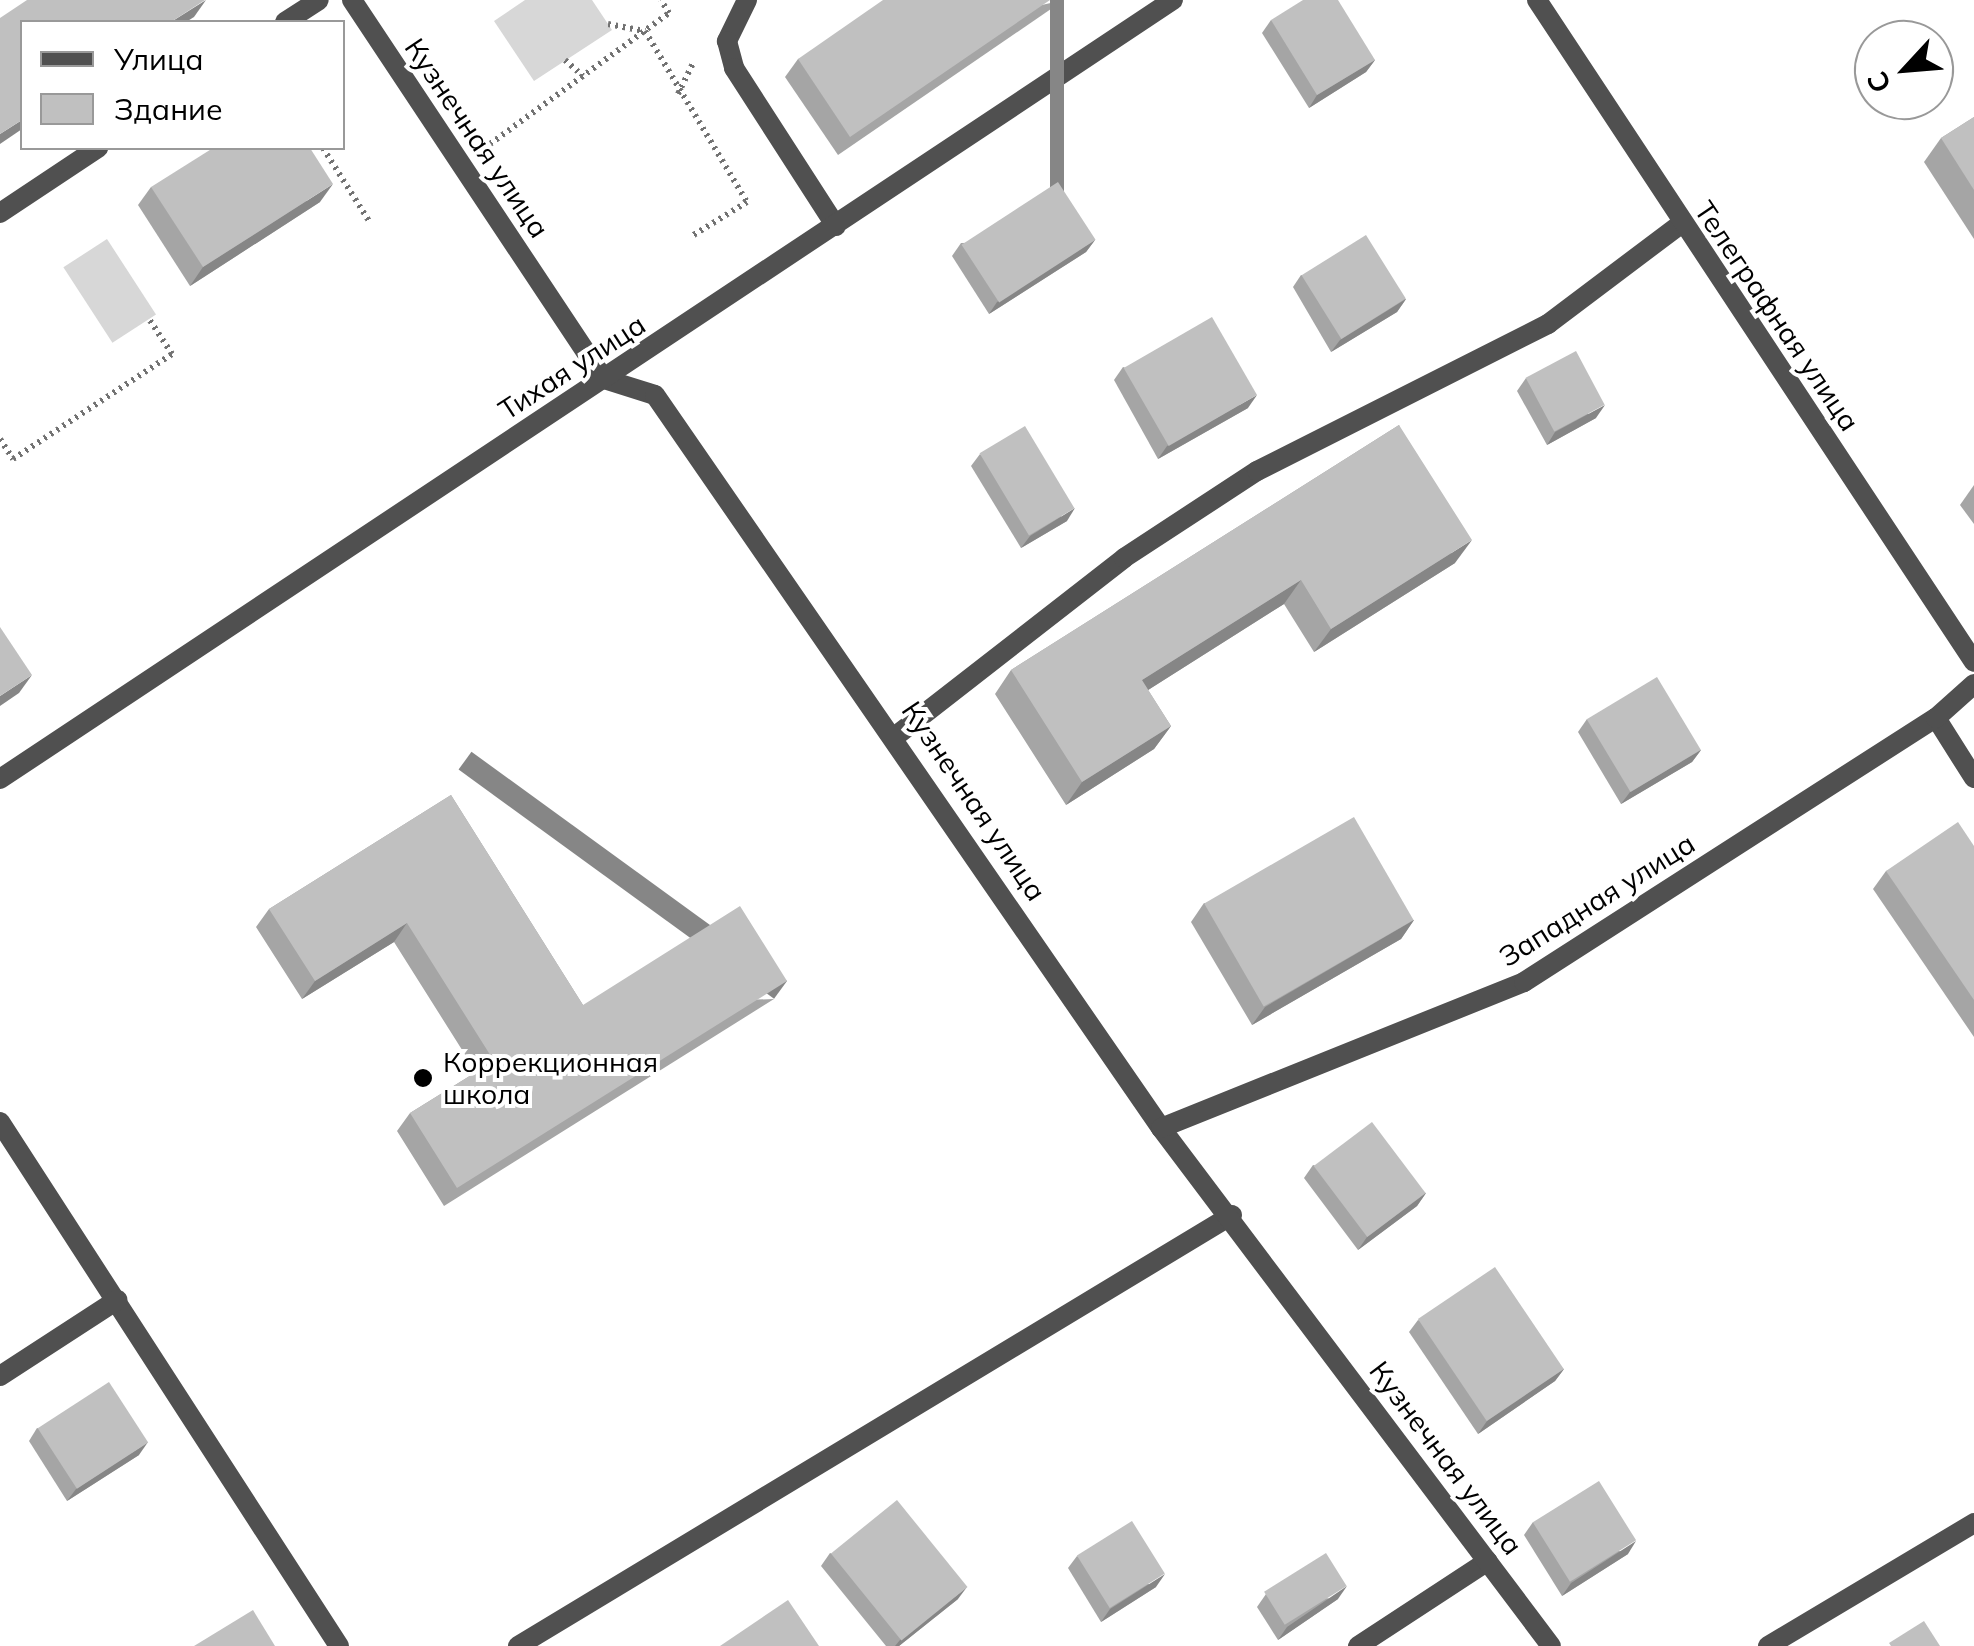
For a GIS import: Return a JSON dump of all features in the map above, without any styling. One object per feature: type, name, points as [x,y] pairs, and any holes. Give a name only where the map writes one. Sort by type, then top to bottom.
[{"type":"street","points":[[288,20],[319,0]]},
{"type":"street","name":"Кузнечная улица","points":[[352,0],[604,378],[655,395],[897,735],[1161,1128],[1232,1216],[1551,1646]]},
{"type":"street","points":[[747,0],[727,41],[734,68],[836,226]]},
{"type":"street","name":"Тихая улица","points":[[0,779],[1173,0]]},
{"type":"street","name":"Телеграфная улица","points":[[1537,0],[1974,662]]},
{"type":"street","points":[[0,213],[95,150]]},
{"type":"street","points":[[897,735],[1124,558],[1257,471],[1548,324],[1682,222]]},
{"type":"street","name":"Западная улица","points":[[1161,1128],[1524,982],[1936,718],[1974,684]]},
{"type":"street","points":[[1936,718],[1974,778]]},
{"type":"street","points":[[0,1122],[339,1646]]},
{"type":"street","points":[[518,1646],[1232,1216]]},
{"type":"street","points":[[0,1376],[117,1300]]},
{"type":"street","points":[[1768,1646],[1974,1522]]},
{"type":"street","points":[[1358,1646],[1488,1562]]},
{"type":"path","points":[[490,144],[669,13],[660,0]]},
{"type":"path","points":[[608,24],[645,31]]},
{"type":"path","points":[[645,31],[678,94],[747,202],[692,236]]},
{"type":"path","points":[[678,94],[697,56]]},
{"type":"path","points":[[565,60],[584,76]]},
{"type":"path","points":[[324,150],[369,221]]},
{"type":"path","points":[[0,439],[13,459],[172,354],[149,319]]},
{"type":"shaded area","points":[[525,0],[592,0],[612,30],[534,81],[494,21]]},
{"type":"shaded area","points":[[107,239],[156,314],[112,343],[63,267]]},
{"type":"building","points":[[27,0],[205,0],[174,20],[20,20],[20,121],[0,134],[0,18]]},
{"type":"building","points":[[883,0],[1050,0],[850,137],[798,59]]},
{"type":"building","points":[[1303,0],[1338,0],[1375,60],[1317,95],[1271,20]]},
{"type":"building","points":[[1974,117],[1974,190],[1941,138]]},
{"type":"building","points":[[210,150],[311,150],[333,184],[203,267],[151,187]]},
{"type":"building","points":[[1058,182],[1096,240],[999,303],[962,245]]},
{"type":"building","points":[[1366,235],[1406,299],[1341,339],[1302,275]]},
{"type":"building","points":[[1212,317],[1257,395],[1169,446],[1124,368]]},
{"type":"building","points":[[1576,351],[1605,405],[1554,432],[1526,378]]},
{"type":"building","points":[[1399,425],[1472,540],[1331,629],[1301,580],[1142,680],[1171,726],[1082,782],[1011,670]]},
{"type":"building","points":[[1025,426],[1074,508],[1029,536],[980,453]]},
{"type":"building","points":[[0,627],[32,675],[0,696]]},
{"type":"building","points":[[1657,677],[1701,750],[1630,792],[1587,719]]},
{"type":"building","points":[[451,795],[583,1005],[740,906],[787,981],[457,1188],[410,1113],[494,1061],[407,923],[315,981],[269,909]]},
{"type":"building","points":[[1354,817],[1414,920],[1264,1007],[1204,904]]},
{"type":"building","points":[[1958,822],[1974,846],[1974,1000],[1886,871]]},
{"type":"building","points":[[1372,1122],[1426,1193],[1367,1237],[1314,1166]]},
{"type":"building","points":[[1495,1267],[1564,1369],[1487,1421],[1418,1319]]},
{"type":"building","points":[[109,1382],[148,1442],[77,1489],[38,1428]]},
{"type":"building","points":[[1599,1481],[1636,1540],[1570,1582],[1533,1522]]},
{"type":"building","points":[[897,1500],[967,1587],[901,1641],[831,1553]]},
{"type":"building","points":[[1132,1521],[1165,1574],[1110,1608],[1077,1555]]},
{"type":"building","points":[[1326,1553],[1347,1586],[1285,1625],[1264,1592]]},
{"type":"building","points":[[788,1600],[819,1646],[720,1646]]},
{"type":"building","points":[[253,1610],[275,1646],[194,1646]]},
{"type":"building","points":[[1924,1621],[1940,1646],[1891,1646],[1889,1643]]},
{"type":"place","name":"Коррекционная школа","points":[[423,1078]]}]
